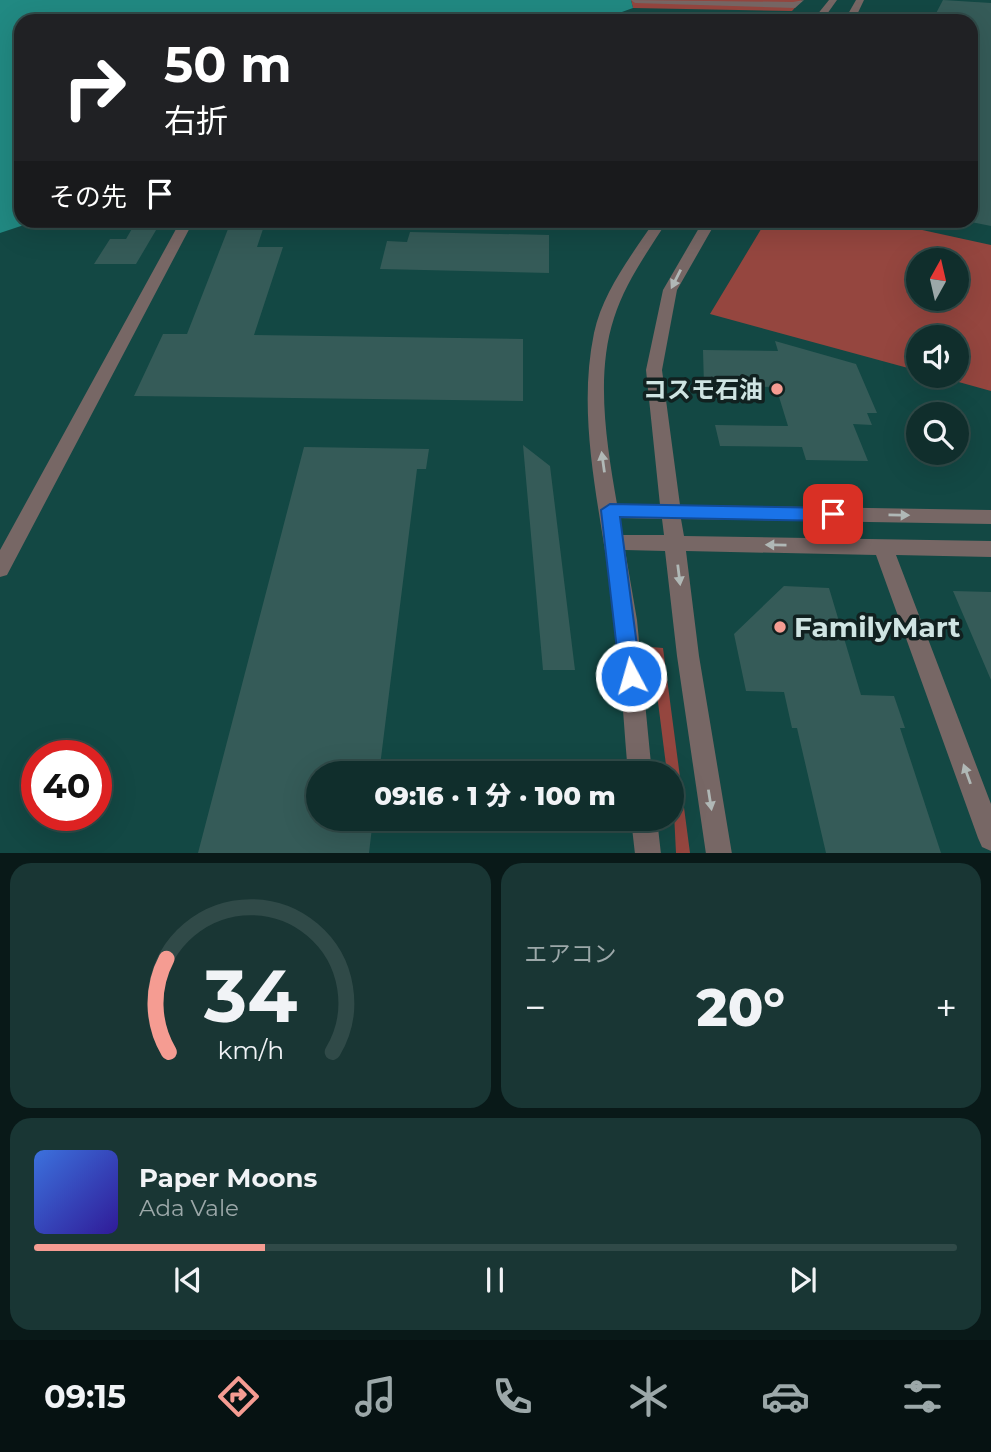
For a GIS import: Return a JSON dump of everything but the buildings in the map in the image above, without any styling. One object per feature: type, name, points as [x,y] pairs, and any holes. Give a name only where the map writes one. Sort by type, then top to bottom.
[{"type":"street","points":[[635,0],[795,5],[800,0]]},
{"type":"street","points":[[822,14],[833,0]]},
{"type":"street","points":[[0,569],[184,228]]},
{"type":"street","points":[[639,761],[615,542],[599,435],[596,379],[603,330],[622,286],[657,228]]},
{"type":"street","points":[[706,228],[670,290],[654,370],[688,656],[719,853]]},
{"type":"street","points":[[610,510],[991,517]]},
{"type":"street","points":[[615,542],[991,549]]},
{"type":"street","points":[[883,547],[991,838]]},
{"type":"street","points":[[645,831],[648,853]]},
{"type":"shaded area","points":[[631,0],[991,0],[991,853],[0,853],[0,233],[14,228],[978,228],[978,14],[616,14],[632,8]]},
{"type":"shaded area","points":[[631,0],[802,0],[792,11],[633,8]]},
{"type":"shaded area","points":[[762,228],[913,228],[991,245],[991,391],[969,385],[969,325],[906,325],[906,367],[710,314]]},
{"type":"shaded area","points":[[651,647],[663,648],[678,761],[665,761]]},
{"type":"shaded area","points":[[684,807],[690,853],[676,853],[675,831],[684,831]]},
{"type":"water","points":[[0,0],[631,0],[633,8],[616,14],[14,14],[15,228],[0,233]]},
{"type":"place","name":"コスモ石油","points":[[777,389]]},
{"type":"place","name":"FamilyMart","points":[[780,627]]},
{"type":"route","points":[[631,676],[624,603],[610,510],[833,514]]}]
